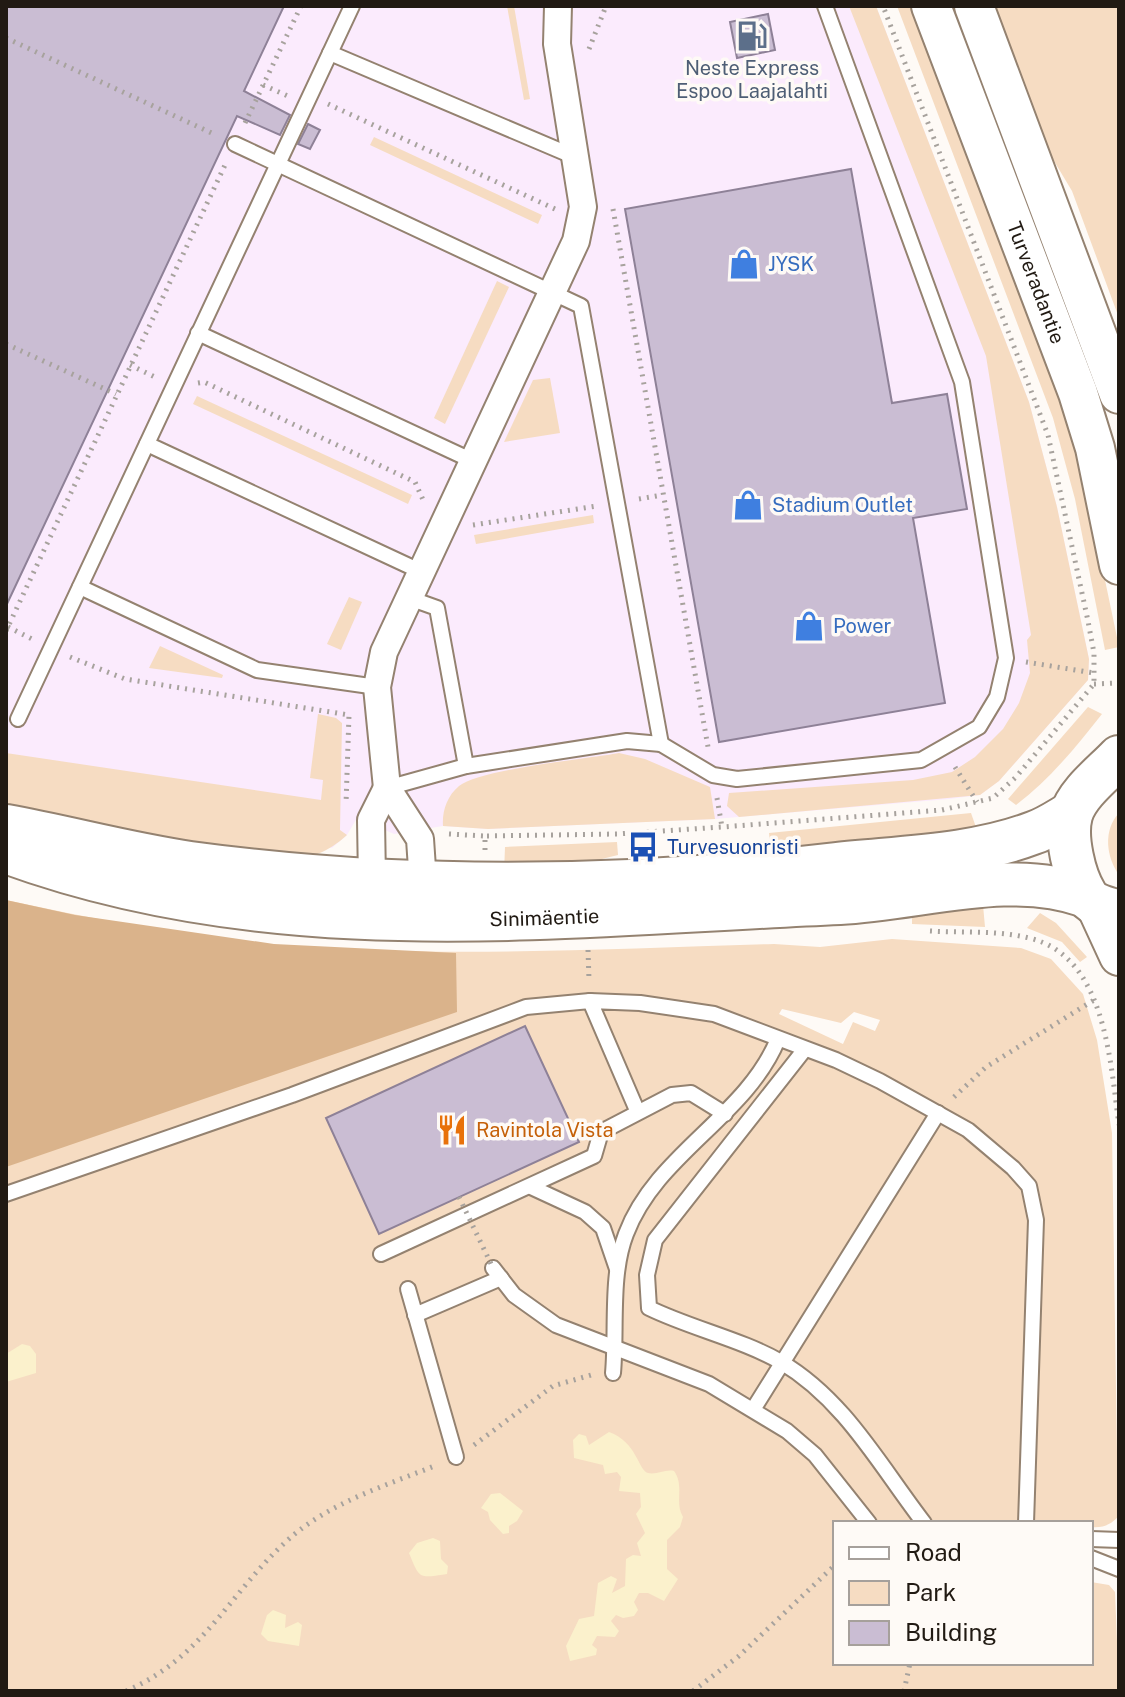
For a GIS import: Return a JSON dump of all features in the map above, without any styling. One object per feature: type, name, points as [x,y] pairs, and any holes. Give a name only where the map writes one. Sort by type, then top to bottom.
[{"type":"main road","name":"Turveradantie","points":[[931,6],[1078,393],[1095,448],[1119,565]]},
{"type":"main road","name":"Turveradantie","points":[[974,6],[1119,394]]},
{"type":"main road","points":[[1119,757],[1089,788],[1071,813],[1072,856],[1100,904],[1119,956]]},
{"type":"main road","name":"Sinimäentie","points":[[6,826],[186,862],[372,880],[485,883],[671,880],[938,853],[1034,833],[1071,813]]},
{"type":"main road","name":"Sinimäentie","points":[[6,852],[46,866],[178,901],[310,916],[392,920],[673,913],[845,903],[1034,883],[1100,904]]},
{"type":"street","points":[[387,788],[371,820],[372,880],[392,920],[423,883],[420,839],[387,788],[377,687],[384,652],[576,241],[583,207],[557,44],[558,6]]},
{"type":"lane","points":[[18,719],[352,6]]},
{"type":"lane","points":[[387,788],[466,766],[627,741],[661,744],[713,775],[737,779],[921,760],[979,727],[997,697],[1006,658],[962,382],[825,6]]},
{"type":"lane","points":[[330,53],[575,157]]},
{"type":"lane","points":[[235,144],[581,306],[661,744]]},
{"type":"lane","points":[[198,333],[473,461]]},
{"type":"lane","points":[[147,444],[422,572]]},
{"type":"lane","points":[[80,587],[257,670],[377,687]]},
{"type":"lane","points":[[409,598],[437,608],[466,766]]},
{"type":"lane","points":[[590,1001],[636,1108]]},
{"type":"lane","points":[[6,1194],[292,1095],[526,1007],[590,1001],[640,1003],[714,1014],[847,1065],[938,1113],[968,1130],[1013,1168],[1029,1186],[1036,1220],[1026,1521]]},
{"type":"lane","points":[[613,1373],[619,1274],[625,1235],[641,1205],[668,1168],[725,1114],[771,1057],[778,1039]]},
{"type":"lane","points":[[805,1049],[655,1240],[647,1275],[649,1308],[782,1363],[830,1401],[859,1433],[923,1521]]},
{"type":"lane","points":[[381,1254],[594,1156],[601,1132],[672,1095],[691,1093],[725,1114]]},
{"type":"lane","points":[[754,1408],[938,1113]]},
{"type":"lane","points":[[531,1187],[585,1212],[603,1228],[619,1274]]},
{"type":"lane","points":[[415,1315],[497,1273],[514,1295],[556,1325],[709,1384],[754,1408],[815,1455],[867,1521]]},
{"type":"lane","points":[[408,1289],[456,1457]]},
{"type":"lane","points":[[1093,1539],[1119,1540]]},
{"type":"lane","points":[[1093,1559],[1119,1569]]},
{"type":"path","points":[[301,6],[7,629],[125,679],[349,715],[345,819],[351,826],[371,834]]},
{"type":"path","points":[[589,61],[590,42],[606,6]]},
{"type":"path","points":[[485,883],[485,836],[617,834],[722,827],[942,810],[993,798],[1016,777],[1094,684],[1081,584],[1048,435],[883,6]]},
{"type":"path","points":[[6,38],[235,144]]},
{"type":"path","points":[[263,85],[306,104],[330,104],[555,209],[612,202],[709,752]]},
{"type":"path","points":[[6,344],[116,394]]},
{"type":"path","points":[[130,365],[174,386],[204,382],[415,482],[421,501],[476,526],[662,495]]},
{"type":"path","points":[[1006,658],[1094,673]]},
{"type":"path","points":[[1094,684],[1119,683]]},
{"type":"path","points":[[944,749],[977,802]]},
{"type":"path","points":[[717,794],[722,827]]},
{"type":"path","points":[[1009,935],[1050,946],[1090,988],[1105,1039],[1119,1125]]},
{"type":"path","points":[[587,936],[590,1001]]},
{"type":"path","points":[[938,1113],[986,1067],[1094,1000]]},
{"type":"path","points":[[459,1197],[497,1273]]},
{"type":"path","points":[[126,1691],[173,1664],[205,1636],[258,1569],[292,1536],[335,1507],[456,1457],[553,1386],[594,1374],[613,1373]]},
{"type":"path","points":[[693,1691],[739,1656],[833,1567]]},
{"type":"path","points":[[904,1691],[910,1665]]},
{"type":"shaded area","points":[[6,6],[876,6],[1029,402],[1057,507],[1089,659],[1088,680],[999,781],[980,795],[949,799],[715,819],[488,829],[443,826],[394,834],[357,818],[347,835],[332,848],[6,809]]},
{"type":"shaded area","points":[[6,900],[75,915],[274,944],[456,953],[457,1012],[6,1167]]},
{"type":"green space","points":[[507,6],[514,6],[530,99],[524,100]]},
{"type":"green space","points":[[849,6],[876,6],[1029,402],[1057,507],[1089,659],[1088,680],[999,781],[980,795],[739,817],[727,806],[729,793],[913,780],[952,772],[975,757],[1003,729],[1019,703],[1030,673],[1027,640],[1031,635],[986,356]]},
{"type":"green space","points":[[897,6],[919,6],[1064,384],[1119,647],[1105,650],[1075,499],[1053,418]]},
{"type":"green space","points":[[988,6],[1119,6],[1119,318],[1072,191],[1036,131]]},
{"type":"green space","points":[[374,137],[542,215],[538,224],[370,145]]},
{"type":"green space","points":[[497,281],[509,287],[445,424],[434,418]]},
{"type":"green space","points":[[550,378],[560,433],[504,442],[533,380]]},
{"type":"green space","points":[[197,396],[412,495],[408,504],[193,404]]},
{"type":"green space","points":[[593,515],[594,523],[476,544],[474,535]]},
{"type":"green space","points":[[349,597],[362,602],[341,650],[327,644]]},
{"type":"green space","points":[[160,646],[223,675],[222,678],[149,668]]},
{"type":"green space","points":[[1088,707],[1102,714],[1072,750],[1016,805],[1008,799]]},
{"type":"green space","points":[[318,714],[336,718],[342,723],[340,830],[347,835],[333,846],[311,856],[285,860],[6,809],[6,753],[321,800],[323,780],[310,778]]},
{"type":"green space","points":[[619,753],[645,759],[710,787],[715,819],[488,829],[443,826],[448,799],[459,786],[471,780],[510,770]]},
{"type":"green space","points":[[971,813],[978,833],[849,848],[770,843],[769,833]]},
{"type":"green space","points":[[1119,813],[1119,875],[1111,860],[1108,844],[1110,827]]},
{"type":"green space","points":[[617,842],[618,855],[549,872],[504,873],[505,847]]},
{"type":"green space","points":[[6,900],[208,937],[338,949],[463,952],[774,944],[820,947],[892,939],[1021,948],[1051,959],[1083,994],[1097,1040],[1112,1133],[1118,1517],[1106,1525],[1095,1527],[1093,1521],[833,1521],[833,1665],[1093,1665],[1093,1582],[1109,1585],[1115,1592],[1119,1691],[6,1691]],"holes":[[[782,1009],[841,1023],[854,1012],[880,1020],[875,1031],[853,1022],[843,1044],[779,1014]]]},
{"type":"green space","points":[[983,905],[985,927],[912,924],[912,913]]},
{"type":"green space","points":[[1040,913],[1056,923],[1087,957],[1080,962],[1062,942],[1027,928]]},
{"type":"sand","points":[[22,1344],[30,1346],[36,1354],[36,1373],[6,1382],[6,1354]]},
{"type":"sand","points":[[609,1432],[626,1442],[648,1473],[674,1471],[677,1477],[683,1517],[680,1527],[667,1540],[667,1569],[678,1579],[664,1601],[648,1593],[639,1593],[634,1602],[638,1610],[634,1616],[623,1618],[616,1615],[611,1621],[619,1631],[615,1637],[597,1636],[592,1645],[597,1649],[596,1655],[570,1661],[566,1646],[579,1619],[594,1616],[598,1583],[611,1576],[617,1579],[612,1593],[625,1586],[626,1559],[633,1555],[641,1556],[637,1543],[645,1533],[636,1514],[641,1507],[640,1493],[619,1491],[621,1477],[617,1472],[605,1474],[603,1465],[574,1458],[573,1440],[579,1434],[586,1436],[589,1445]]},
{"type":"sand","points":[[500,1493],[523,1511],[517,1521],[509,1526],[509,1533],[503,1534],[490,1520],[488,1512],[481,1508],[491,1494]]},
{"type":"sand","points":[[433,1538],[440,1541],[441,1559],[448,1566],[447,1574],[426,1576],[418,1573],[409,1553],[417,1543]]},
{"type":"sand","points":[[273,1610],[286,1615],[285,1628],[298,1622],[302,1625],[299,1646],[268,1641],[261,1634],[267,1615]]},
{"type":"building","points":[[6,6],[284,6],[244,91],[290,115],[280,135],[237,116],[6,606]]},
{"type":"building","name":"Neste Express Espoo Laajalahti","points":[[768,14],[775,50],[737,58],[730,22]]},
{"type":"building","points":[[308,124],[320,130],[310,149],[298,144]]},
{"type":"building","points":[[851,169],[892,403],[947,394],[967,509],[913,518],[945,703],[719,742],[625,209]]},
{"type":"building","name":"Ravintola Vista","points":[[525,1026],[579,1142],[379,1234],[326,1118]]},
{"type":"place","name":"Neste Express Espoo Laajalahti","points":[[752,36]]},
{"type":"place","name":"JYSK","points":[[744,264]]},
{"type":"place","name":"Stadium Outlet","points":[[748,505]]},
{"type":"place","name":"Power","points":[[809,626]]},
{"type":"place","name":"Turvesuonristi","points":[[643,847]]},
{"type":"place","name":"Ravintola Vista","points":[[452,1130]]}]
